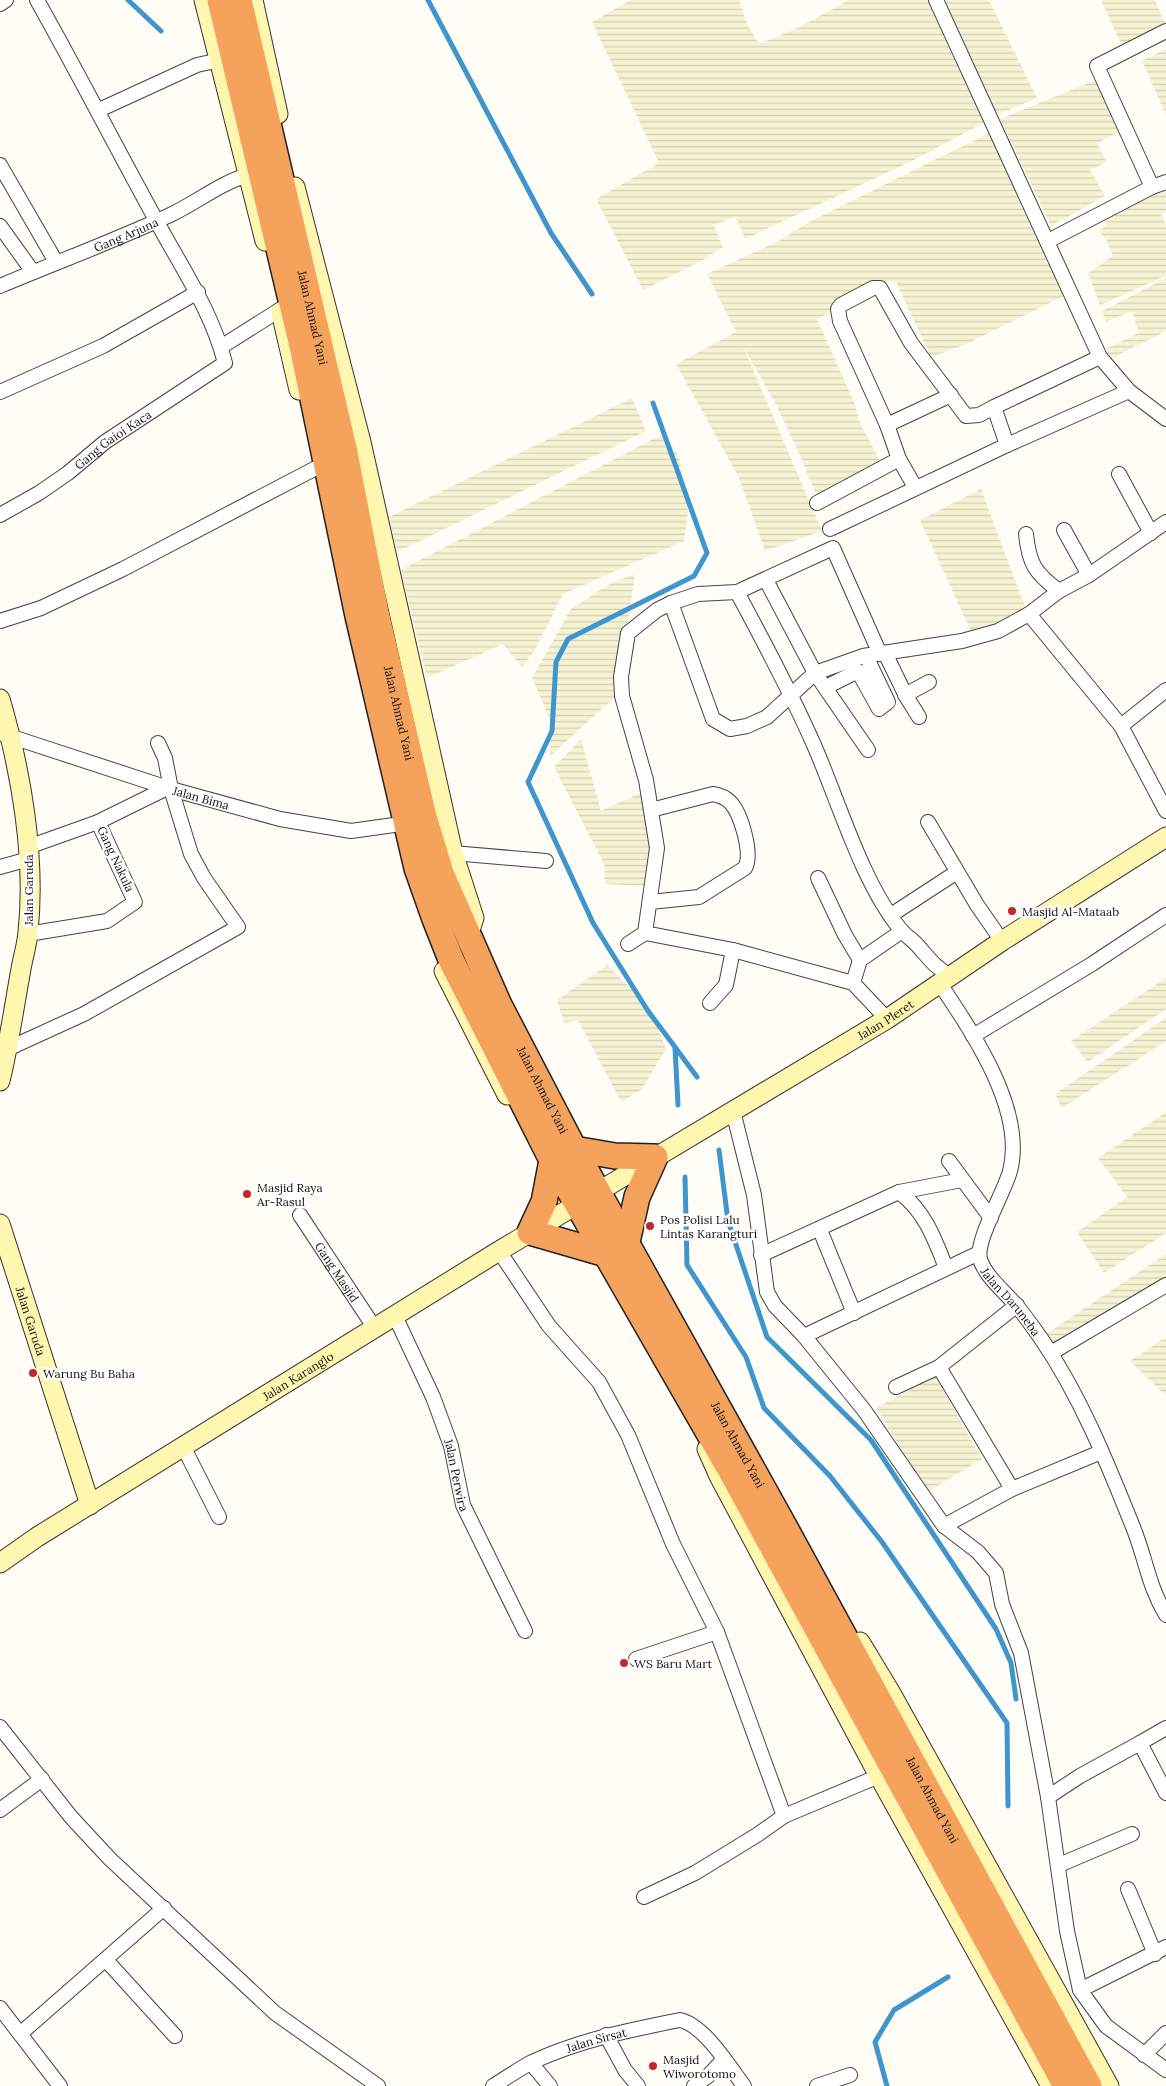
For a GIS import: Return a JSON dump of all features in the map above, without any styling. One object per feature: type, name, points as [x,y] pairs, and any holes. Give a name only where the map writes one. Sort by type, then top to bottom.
[{"type":"highway","name":"Jalan Ahmad Yani","points":[[220,0],[296,347],[367,614],[441,873],[499,1005],[574,1149],[588,1198],[775,1531],[1066,2086]]},
{"type":"highway","name":"Jalan Ahmad Yani","points":[[239,0],[344,448],[367,614],[416,868],[452,962],[532,1122],[552,1160],[588,1198]]},
{"type":"highway","points":[[552,1160],[544,1202],[530,1232],[616,1248],[655,1158],[615,1156],[574,1149]]},
{"type":"highway","name":"Jalan Ahmad Yani","points":[[616,1248],[698,1417],[775,1531],[796,1549],[1089,2086]]},
{"type":"street","points":[[0,4],[6,0]]},
{"type":"street","points":[[37,0],[99,110],[156,222],[198,292],[221,348],[281,309]]},
{"type":"street","points":[[204,0],[281,309],[296,347],[316,468],[406,872],[420,915],[460,1007],[503,1091],[532,1122]]},
{"type":"street","points":[[254,0],[288,160],[362,442],[453,853],[474,918],[468,937]]},
{"type":"street","points":[[936,0],[1100,357],[1129,391],[1166,419]]},
{"type":"street","points":[[1152,186],[1097,66],[1166,31]]},
{"type":"street","points":[[99,110],[197,64],[220,60]]},
{"type":"street","points":[[0,165],[56,262]]},
{"type":"street","name":"Gang Arjuna","points":[[0,286],[156,222],[237,178],[248,174]]},
{"type":"street","points":[[1048,241],[1152,186],[1166,182]]},
{"type":"street","points":[[0,226],[33,272]]},
{"type":"street","points":[[915,487],[899,459],[838,313],[841,305],[873,288],[880,288],[911,343],[966,416],[979,415],[1100,357]]},
{"type":"street","points":[[0,392],[103,346],[198,292]]},
{"type":"street","name":"Gang Gaioi Kaca","points":[[0,514],[39,493],[68,473],[105,442],[225,363],[221,348]]},
{"type":"street","points":[[830,529],[915,487],[1129,391]]},
{"type":"street","points":[[886,424],[951,395]]},
{"type":"street","points":[[994,407],[1007,446]]},
{"type":"street","points":[[818,503],[899,459]]},
{"type":"street","points":[[0,621],[41,608],[123,569],[316,468]]},
{"type":"street","points":[[1119,474],[1151,533]]},
{"type":"street","points":[[671,603],[713,719],[730,729],[747,726],[767,717],[815,673],[877,654],[982,637],[998,632],[1029,614],[1060,591],[1089,575],[1166,522]]},
{"type":"street","points":[[1064,530],[1089,575]]},
{"type":"street","points":[[1026,534],[1028,557],[1033,567],[1060,591]]},
{"type":"street","points":[[645,933],[657,848],[646,780],[622,696],[621,677],[628,633],[657,610],[671,603],[698,594],[737,592],[833,548],[877,654],[888,702],[879,709],[858,671],[826,687]]},
{"type":"street","points":[[766,580],[815,673],[868,750]]},
{"type":"street","points":[[737,592],[791,696],[814,746],[858,854],[891,915],[902,931],[945,980]]},
{"type":"street","points":[[1029,614],[1121,726],[1166,811]]},
{"type":"street","points":[[877,654],[919,717]]},
{"type":"street","points":[[905,695],[928,682]]},
{"type":"street","points":[[1121,726],[1166,690]]},
{"type":"street","name":"Jalan Garuda","points":[[0,699],[29,853],[28,934],[4,1050],[0,1082]]},
{"type":"street","name":"Jalan Bima","points":[[6,735],[169,789],[309,825],[351,831],[394,825]]},
{"type":"street","points":[[4,1050],[84,1014],[238,927],[198,867],[169,789],[165,758],[158,742]]},
{"type":"street","points":[[0,867],[169,789]]},
{"type":"street","points":[[650,902],[699,897],[745,868],[749,855],[743,829],[734,807],[722,796],[712,794],[651,810]]},
{"type":"street","name":"Gang Nakula","points":[[28,934],[107,921],[135,902],[98,822]]},
{"type":"street","points":[[928,822],[957,872],[1002,941]]},
{"type":"street","name":"Jalan Pleret","points":[[588,1198],[887,1019],[1002,941],[1166,838]]},
{"type":"street","points":[[453,853],[546,861]]},
{"type":"street","points":[[891,915],[957,872]]},
{"type":"street","points":[[818,878],[845,935],[860,960]]},
{"type":"street","points":[[973,1036],[1092,964],[1166,915]]},
{"type":"street","points":[[853,983],[860,960],[902,931]]},
{"type":"street","points":[[628,944],[645,933],[733,950],[853,983],[887,1019]]},
{"type":"street","points":[[710,1003],[726,985],[733,950]]},
{"type":"street","name":"Jalan Daruneba","points":[[945,980],[999,1089],[1011,1130],[1013,1152],[1010,1171],[979,1253],[985,1269],[1017,1305],[1050,1353],[1084,1414],[1134,1529],[1154,1595],[1166,1615]]},
{"type":"street","points":[[733,1111],[754,1195],[767,1292],[775,1306],[804,1336],[864,1410],[944,1526],[978,1552],[996,1573],[1002,1604],[1021,1652],[1048,1798],[1067,1931],[1080,1990],[1106,2026],[1166,2070]]},
{"type":"street","points":[[949,1161],[991,1218]]},
{"type":"street","points":[[761,1255],[820,1230],[899,1192],[962,1180]]},
{"type":"street","points":[[899,1192],[920,1212],[930,1228],[946,1268]]},
{"type":"street","name":"Jalan Karanglo","points":[[0,1564],[37,1537],[184,1448],[374,1327],[588,1198]]},
{"type":"street","name":"Gang Masjid","points":[[300,1215],[374,1327]]},
{"type":"street","name":"Jalan Garuda","points":[[0,1224],[90,1505]]},
{"type":"street","points":[[820,1230],[854,1313]]},
{"type":"street","points":[[499,1251],[550,1326],[599,1382],[628,1436],[672,1544],[718,1632],[784,1816]]},
{"type":"street","points":[[804,1336],[979,1253]]},
{"type":"street","points":[[1050,1353],[1166,1285]]},
{"type":"street","points":[[896,1387],[939,1367],[1017,1305]]},
{"type":"street","name":"Jalan Perwira","points":[[395,1316],[433,1397],[451,1446],[463,1505],[525,1631]]},
{"type":"street","points":[[939,1367],[1012,1489]]},
{"type":"street","points":[[698,1417],[709,1454],[719,1476],[879,1776],[1050,2086]]},
{"type":"street","points":[[184,1448],[219,1517]]},
{"type":"street","points":[[944,1526],[1012,1489],[1101,1452]]},
{"type":"street","points":[[796,1549],[810,1559],[892,1696],[1109,2086]]},
{"type":"street","points":[[636,1659],[718,1632]]},
{"type":"street","points":[[0,1727],[71,1817],[110,1859],[275,2013],[378,2086]]},
{"type":"street","points":[[1048,1798],[1080,1776],[1166,1728]]},
{"type":"street","points":[[1140,1743],[1166,1792]]},
{"type":"street","points":[[644,1897],[695,1873],[784,1816],[879,1776]]},
{"type":"street","points":[[0,1810],[42,1779]]},
{"type":"street","points":[[1059,1865],[1132,1834]]},
{"type":"street","points":[[1080,1990],[1160,1950],[1128,1889]]},
{"type":"street","points":[[20,2034],[164,1908]]},
{"type":"street","points":[[106,1960],[176,2036]]},
{"type":"street","points":[[0,2008],[60,2086]]},
{"type":"street","name":"Jalan Sirsat","points":[[493,2086],[531,2063],[606,2035],[680,2020],[690,2022],[702,2034],[744,2086]]},
{"type":"street","points":[[1144,2055],[1166,2033]]},
{"type":"street","points":[[606,2035],[625,2070],[638,2086]]},
{"type":"street","points":[[694,2086],[708,2076],[724,2060]]},
{"type":"street","points":[[531,2063],[550,2086]]},
{"type":"street","points":[[817,2086],[831,2084],[850,2075]]},
{"type":"shaded area","points":[[631,0],[739,0],[748,26],[759,44],[799,27],[849,0],[933,0],[989,120],[912,161],[745,239],[736,217],[714,225],[723,247],[705,259],[643,290],[596,199],[659,163],[592,22]]},
{"type":"shaded area","points":[[944,0],[989,0],[1037,98],[996,115]]},
{"type":"shaded area","points":[[1101,0],[1155,0],[1166,25],[1125,53]]},
{"type":"shaded area","points":[[1166,49],[1166,115],[1142,61]]},
{"type":"shaded area","points":[[1106,76],[1128,127],[1097,143],[1107,162],[1090,170],[1105,196],[1051,226],[1000,119]]},
{"type":"shaded area","points":[[993,131],[1070,293],[964,345],[931,357],[896,282],[888,282],[817,319],[854,402],[860,423],[883,467],[818,499],[776,405],[743,346],[822,531],[765,551],[738,476],[676,364],[736,332],[707,274],[779,241],[809,222]]},
{"type":"shaded area","points":[[1149,185],[1156,194],[1166,191],[1166,210],[1161,214],[1166,225],[1166,276],[1100,305],[1088,273],[1113,256],[1106,239],[1099,231],[1107,225],[1102,210]]},
{"type":"shaded area","points":[[1166,278],[1166,331],[1112,358],[1105,349],[1139,333],[1132,311],[1106,322],[1102,311]]},
{"type":"shaded area","points":[[632,398],[646,431],[397,552],[389,517]]},
{"type":"shaded area","points":[[663,434],[679,456],[688,512],[684,541],[563,594],[535,650],[522,667],[503,644],[427,678],[401,570]]},
{"type":"shaded area","points":[[981,489],[1025,607],[973,636],[920,520]]},
{"type":"shaded area","points":[[635,574],[617,695],[550,756],[551,722],[532,678],[571,609],[611,583]]},
{"type":"shaded area","points":[[581,739],[601,811],[647,790],[652,886],[605,884],[604,864],[554,767]]},
{"type":"shaded area","points":[[607,965],[650,1007],[666,1049],[642,1089],[621,1102],[578,1020],[564,1023],[557,1000]]},
{"type":"shaded area","points":[[1166,978],[1166,1009],[1088,1062],[1071,1041]]},
{"type":"shaded area","points":[[1166,1018],[1166,1041],[1062,1108],[1055,1094]]},
{"type":"shaded area","points":[[1166,1112],[1166,1233],[1104,1273],[1077,1232],[1127,1197],[1098,1158]]},
{"type":"shaded area","points":[[1166,1254],[1166,1280],[1059,1347],[1046,1334]]},
{"type":"shaded area","points":[[1166,1337],[1166,1396],[1130,1361]]},
{"type":"shaded area","points":[[935,1376],[982,1459],[927,1492],[876,1408]]},
{"type":"waterway","points":[[128,0],[161,31]]},
{"type":"waterway","points":[[428,0],[551,233],[592,294]]},
{"type":"waterway","points":[[653,403],[707,553],[694,576],[568,639],[556,662],[552,731],[528,782],[593,923],[648,1011],[675,1047],[678,1105]]},
{"type":"waterway","points":[[675,1047],[697,1077]]},
{"type":"waterway","points":[[719,1150],[728,1221],[767,1337],[871,1440],[996,1629],[1011,1663],[1016,1699]]},
{"type":"waterway","points":[[685,1177],[687,1265],[746,1357],[764,1408],[830,1476],[882,1542],[1007,1723],[1008,1806]]},
{"type":"waterway","points":[[887,2086],[875,2042],[894,2010],[948,1977]]},
{"type":"place","name":"Masjid Al-Mataab","points":[[1012,911]]},
{"type":"place","name":"Masjid Raya Ar-Rasul","points":[[247,1194]]},
{"type":"place","name":"Pos Polisi Lalu Lintas Karangturi","points":[[650,1226]]},
{"type":"place","name":"Warung Bu Baha","points":[[33,1373]]},
{"type":"place","name":"WS Baru Mart","points":[[624,1663]]},
{"type":"place","name":"Masjid Wiworotomo","points":[[653,2066]]}]
